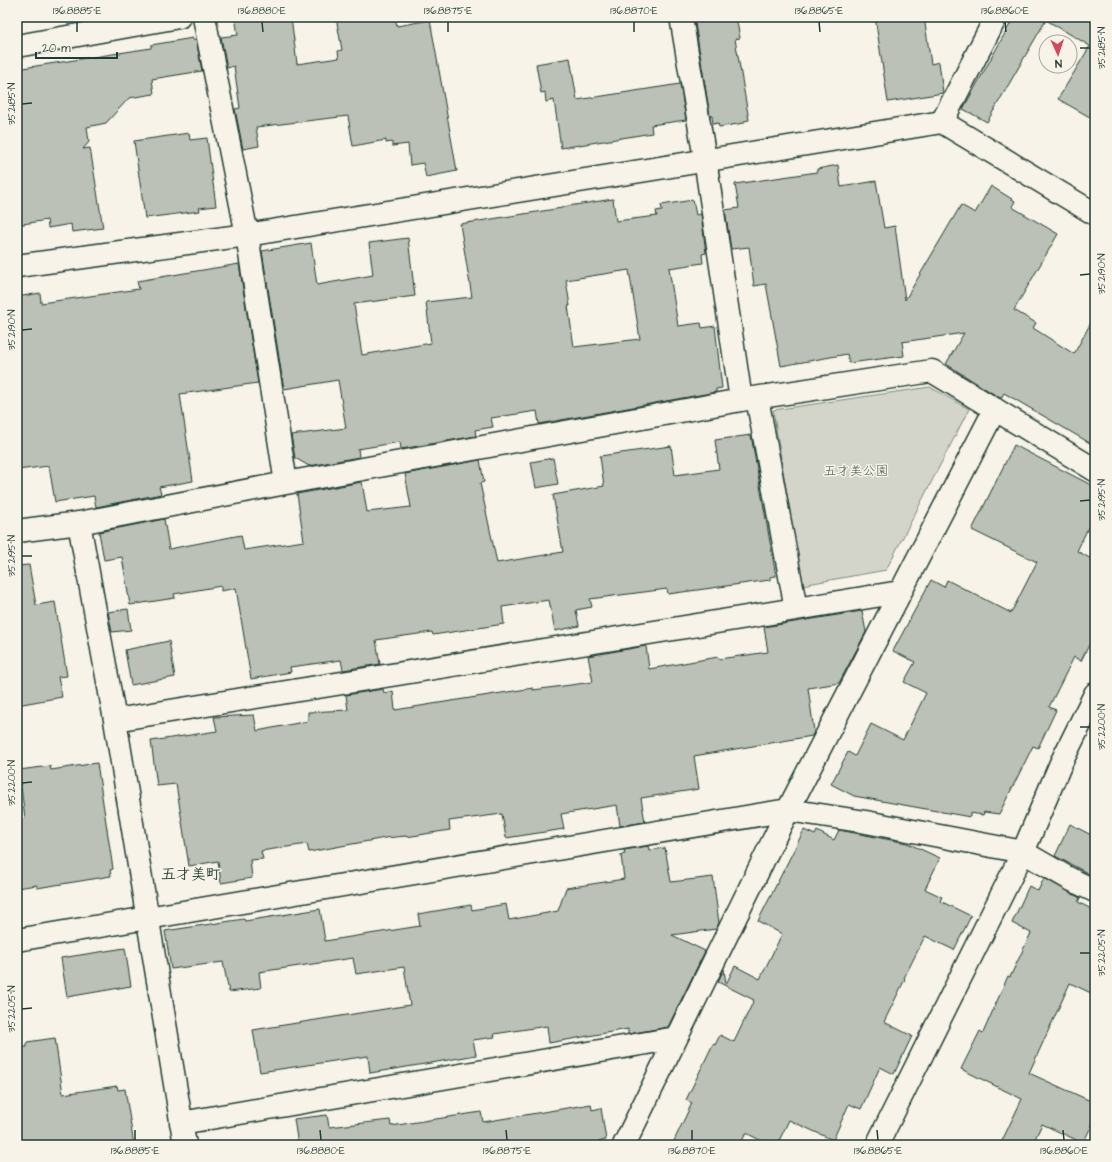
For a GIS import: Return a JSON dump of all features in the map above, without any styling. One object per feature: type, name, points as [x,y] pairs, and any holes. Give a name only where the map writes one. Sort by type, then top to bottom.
[{"type":"street","points":[[17,46],[179,17]]},
{"type":"street","points":[[204,17],[247,235],[286,483]]},
{"type":"street","points":[[682,17],[705,159],[749,399],[796,609]]},
{"type":"street","points":[[942,122],[996,17]]},
{"type":"street","points":[[17,266],[247,235],[705,159],[942,122],[1095,214]]},
{"type":"street","points":[[17,531],[79,523],[286,483],[749,399],[932,370],[1095,470]]},
{"type":"street","points":[[624,1145],[788,810],[995,409]]},
{"type":"street","points":[[79,523],[115,720],[184,1145]]},
{"type":"street","points":[[115,720],[900,592]]},
{"type":"street","points":[[876,1145],[1022,852],[1061,763],[1095,694]]},
{"type":"street","points":[[17,940],[788,810],[866,822],[1022,852],[1095,891]]},
{"type":"street","points":[[181,1123],[676,1038]]},
{"type":"green space","name":"五才美公園","points":[[930,387],[969,409],[886,570],[802,585],[773,410]]},
{"type":"building","points":[[235,17],[291,17],[297,64],[339,58],[338,51],[342,50],[336,17],[395,17],[397,26],[430,20],[457,171],[426,177],[423,163],[410,165],[408,144],[392,146],[392,142],[386,143],[386,140],[353,146],[348,116],[256,127],[259,146],[243,149],[235,109],[240,108],[234,66],[227,68],[221,37],[238,35]]},
{"type":"building","points":[[694,17],[736,17],[740,38],[735,39],[749,120],[744,121],[744,123],[719,127],[718,123],[713,124],[712,116],[710,116]]},
{"type":"building","points":[[875,17],[924,17],[931,64],[939,62],[943,93],[888,102]]},
{"type":"building","points":[[1014,17],[1095,17],[1095,120],[1058,99],[1073,74],[1078,74],[1078,66],[1090,46],[1078,39],[1078,34],[1070,34],[1046,20],[987,122],[963,109]]},
{"type":"building","points":[[193,38],[193,40],[196,39],[202,71],[152,79],[154,94],[129,98],[106,123],[87,127],[89,142],[83,149],[90,148],[103,228],[72,232],[71,224],[48,228],[47,220],[17,225],[17,69],[151,48],[151,45]]},
{"type":"building","points":[[570,58],[577,100],[680,84],[686,120],[651,125],[652,133],[561,148],[554,100],[546,102],[545,92],[541,93],[536,64]]},
{"type":"building","points":[[189,133],[190,140],[207,138],[216,206],[199,208],[200,211],[145,218],[134,141]]},
{"type":"building","points":[[838,165],[841,187],[876,181],[884,228],[895,226],[905,300],[961,205],[975,213],[991,186],[1015,201],[1012,207],[1058,234],[1014,310],[1036,323],[1033,328],[1074,354],[1095,315],[1095,446],[1004,393],[1000,398],[946,364],[964,333],[902,342],[904,356],[849,363],[847,354],[781,366],[766,284],[754,286],[749,247],[731,249],[725,210],[739,208],[735,184],[817,172],[817,169]]},
{"type":"building","points":[[613,199],[616,221],[657,216],[656,211],[662,210],[661,205],[693,200],[696,215],[701,214],[706,253],[702,254],[703,263],[669,268],[678,326],[701,323],[702,328],[715,326],[722,388],[716,389],[716,392],[539,424],[537,411],[491,418],[493,427],[475,430],[476,436],[401,449],[400,442],[358,449],[359,457],[309,466],[295,458],[291,435],[346,428],[338,380],[284,389],[262,251],[311,243],[317,285],[373,275],[369,243],[408,238],[415,296],[354,304],[362,355],[431,343],[426,302],[472,297],[460,224]],"holes":[[[629,270],[640,339],[574,347],[566,280]]]},
{"type":"building","points":[[239,264],[258,383],[180,394],[193,481],[159,487],[161,494],[96,507],[94,496],[55,502],[49,466],[17,470],[17,297],[40,293],[41,303],[139,289],[137,281]]},
{"type":"building","points":[[751,435],[776,576],[770,577],[770,580],[668,594],[667,589],[590,599],[592,607],[576,610],[579,626],[555,631],[549,600],[502,607],[504,624],[433,635],[432,632],[376,640],[380,664],[343,670],[341,660],[290,667],[291,672],[251,679],[236,588],[221,591],[221,586],[174,594],[175,598],[130,605],[122,557],[104,560],[99,532],[164,519],[169,549],[241,535],[244,550],[304,541],[297,494],[362,482],[367,512],[411,507],[405,474],[480,460],[484,482],[480,483],[497,563],[563,552],[553,495],[604,486],[600,456],[671,446],[675,475],[719,469],[715,440]]},
{"type":"building","points":[[1014,445],[1095,487],[1095,513],[1077,551],[1095,561],[1095,633],[1081,661],[1074,657],[1049,707],[1056,710],[1038,748],[1033,746],[999,814],[984,812],[983,815],[970,813],[970,817],[854,796],[831,784],[848,752],[855,756],[871,724],[903,740],[926,693],[904,682],[915,662],[893,651],[931,580],[944,587],[947,580],[1011,613],[1037,562],[972,530]]},
{"type":"building","points":[[553,458],[558,484],[536,488],[531,462]]},
{"type":"building","points":[[29,565],[36,605],[55,602],[67,676],[58,677],[62,697],[17,705],[17,566]]},
{"type":"building","points":[[128,609],[131,630],[112,632],[108,612]]},
{"type":"building","points":[[862,611],[866,632],[839,683],[808,688],[814,731],[812,736],[694,756],[699,789],[641,798],[645,822],[620,826],[617,805],[561,814],[564,829],[506,838],[502,814],[449,821],[450,830],[406,837],[385,838],[309,852],[307,844],[261,851],[263,859],[250,860],[252,878],[221,883],[218,861],[189,866],[176,784],[157,786],[151,741],[217,731],[214,717],[254,715],[257,731],[308,721],[308,712],[348,710],[346,695],[383,689],[384,693],[393,691],[395,710],[533,688],[533,690],[593,682],[588,656],[646,646],[649,669],[718,657],[719,659],[768,652],[764,627]]},
{"type":"building","points":[[169,641],[175,677],[131,685],[125,650]]},
{"type":"building","points":[[97,763],[113,869],[110,870],[111,876],[37,888],[37,885],[17,888],[17,820],[25,819],[19,770],[50,766],[51,770]]},
{"type":"building","points":[[1070,824],[1095,837],[1095,866],[1091,875],[1055,856]]},
{"type":"building","points":[[804,830],[815,835],[817,831],[834,840],[839,830],[907,843],[940,858],[925,889],[942,897],[940,901],[971,916],[954,950],[925,936],[884,1022],[912,1036],[894,1074],[880,1067],[861,1109],[849,1104],[833,1140],[789,1120],[777,1145],[770,1145],[746,1133],[740,1145],[672,1145],[692,1103],[686,1100],[713,1044],[715,1045],[720,1035],[734,1042],[754,1000],[718,982],[724,969],[726,984],[735,966],[760,979],[782,934],[758,921]]},
{"type":"building","points":[[648,846],[649,850],[665,848],[671,882],[713,877],[719,923],[716,929],[672,935],[705,951],[668,1027],[628,1034],[628,1029],[549,1043],[547,1026],[494,1034],[495,1037],[473,1040],[476,1055],[370,1073],[368,1056],[260,1072],[253,1030],[410,1005],[404,967],[356,974],[353,958],[259,972],[261,988],[229,992],[223,962],[171,969],[165,931],[244,919],[245,921],[320,909],[325,941],[420,926],[418,914],[471,905],[472,910],[506,904],[509,920],[558,911],[566,888],[624,879],[621,855],[625,854],[624,850]]},
{"type":"building","points":[[1044,878],[1080,898],[1078,902],[1095,911],[1095,995],[1070,983],[1029,1073],[1095,1103],[1095,1119],[1083,1143],[1042,1124],[1032,1145],[1000,1145],[1022,1099],[961,1069],[980,1031],[983,1033],[1008,976],[1010,977],[1031,933],[1012,923],[1029,886],[1038,891]]},
{"type":"building","points":[[125,948],[131,986],[67,997],[61,958]]},
{"type":"building","points":[[55,1038],[63,1094],[117,1086],[118,1090],[125,1089],[134,1145],[17,1145],[17,1048],[27,1047],[27,1042]]},
{"type":"building","points":[[591,1104],[592,1110],[601,1108],[606,1140],[597,1142],[597,1145],[298,1145],[294,1119],[327,1115],[329,1127],[390,1120],[391,1126],[481,1112],[483,1122]]},
{"type":"district","name":"五才美町","points":[[191,874]]}]
